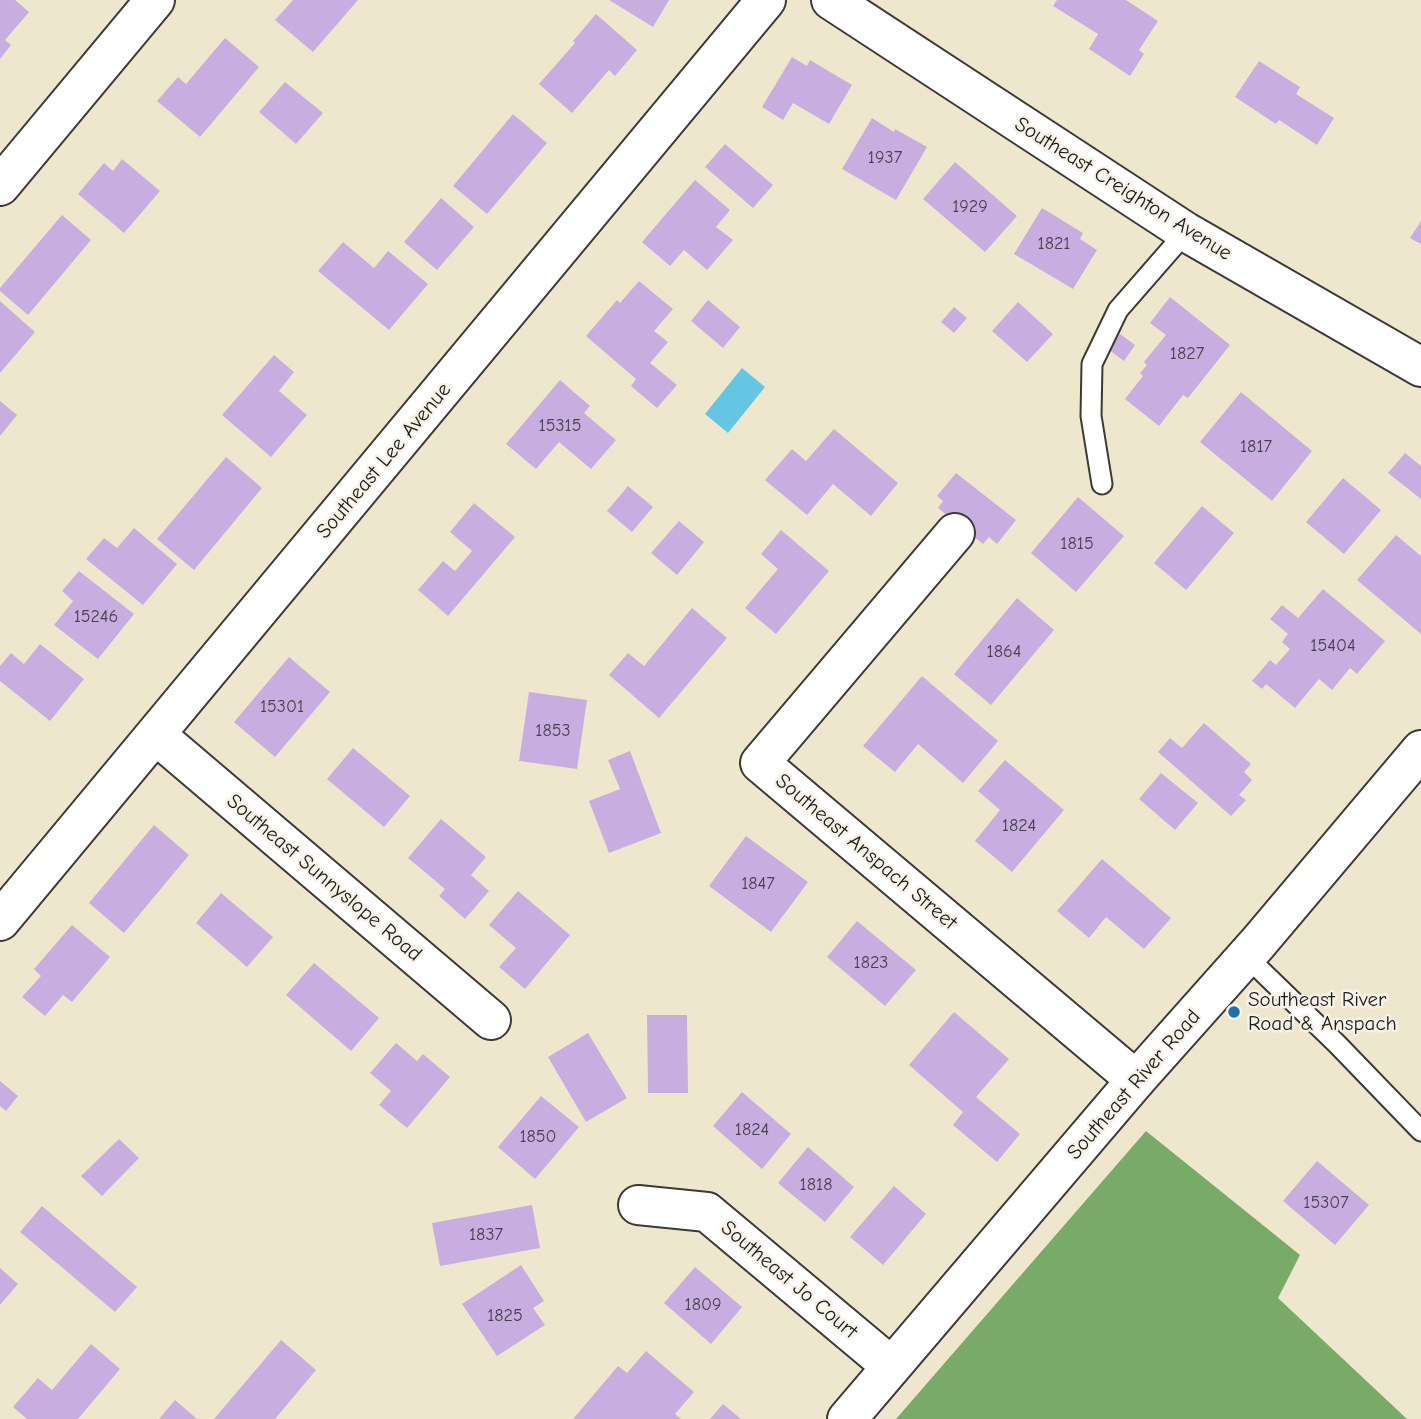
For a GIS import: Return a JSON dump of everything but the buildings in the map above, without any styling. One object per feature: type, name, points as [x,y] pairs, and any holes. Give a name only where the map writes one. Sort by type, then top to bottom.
[{"type":"street","points":[[0,186],[155,0]]},
{"type":"street","name":"Southeast Lee Avenue","points":[[0,921],[766,0]]},
{"type":"street","name":"Southeast Creighton Avenue","points":[[831,0],[1186,232],[1421,367]]},
{"type":"street","name":"Southeast Anspach Street","points":[[955,533],[760,763],[1136,1080]]},
{"type":"street","name":"Southeast Sunnyslope Road","points":[[156,735],[491,1020]]},
{"type":"street","name":"Southeast River Road","points":[[847,1419],[1421,750]]},
{"type":"street","name":"Southeast Jo Court","points":[[638,1205],[707,1212],[891,1366]]},
{"type":"lane","points":[[1102,484],[1091,416],[1092,364],[1118,310],[1186,232]]},
{"type":"lane","points":[[1246,956],[1337,1044],[1421,1131]]},
{"type":"green space","points":[[1146,1131],[1300,1255],[1278,1298],[1407,1419],[896,1419]]},
{"type":"water","points":[[742,368],[765,387],[728,433],[705,414]]},
{"type":"place","name":"Southeast River Road & Anspach","points":[[1234,1012]]}]
